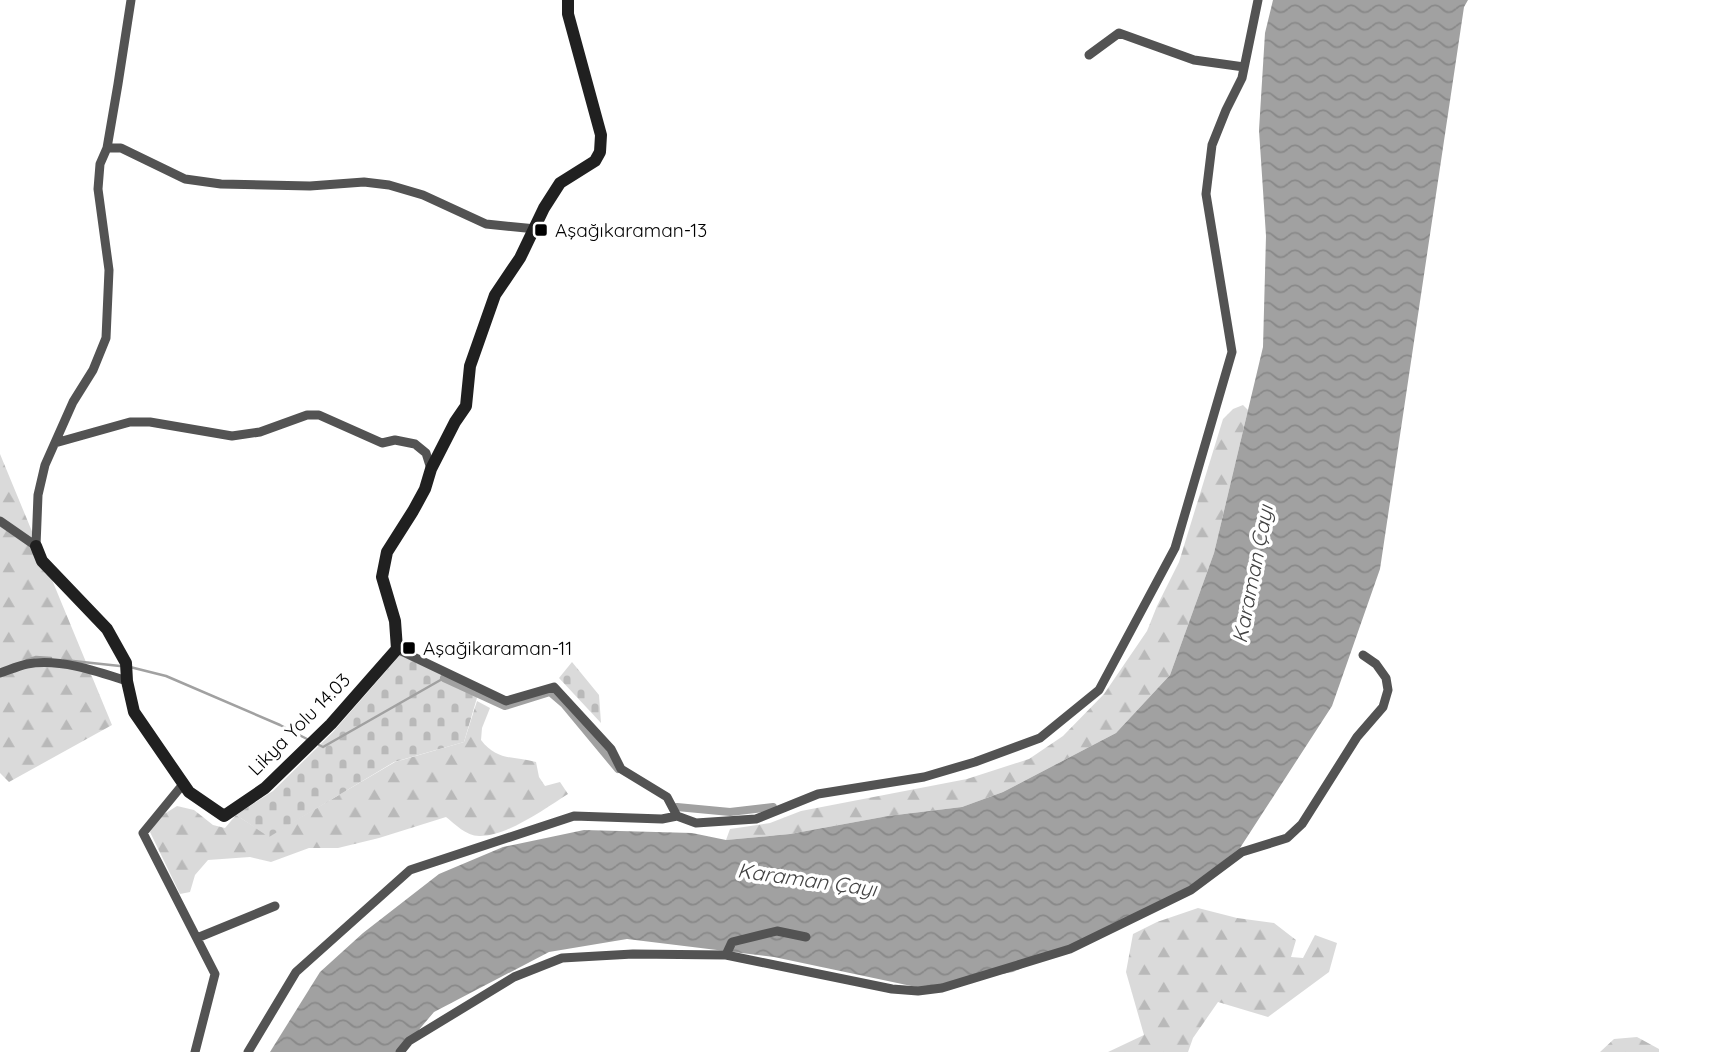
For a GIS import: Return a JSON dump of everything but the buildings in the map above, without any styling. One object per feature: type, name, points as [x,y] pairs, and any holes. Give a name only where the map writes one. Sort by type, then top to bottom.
[{"type":"street","points":[[36,546],[40,481],[73,401],[102,352],[106,338],[109,270],[98,189],[100,164],[107,148],[131,0]]},
{"type":"street","points":[[568,0],[568,14],[601,135],[600,152],[595,161],[560,183],[544,208],[536,229],[495,296],[470,366],[466,406],[431,469],[425,489],[387,552],[382,577],[395,621],[397,649],[506,701],[554,687],[611,749],[621,769],[667,797],[677,816]]},
{"type":"street","points":[[247,1052],[296,972],[410,870],[574,817],[662,819],[677,816],[696,823],[756,819],[818,794],[924,777],[1040,738],[1098,690],[1175,548],[1232,352],[1206,194],[1212,145],[1242,78],[1258,0]]},
{"type":"street","points":[[1089,55],[1119,33],[1194,60],[1244,67]]},
{"type":"street","points":[[107,148],[121,148],[185,179],[221,184],[310,186],[364,182],[389,185],[423,195],[486,224],[536,229]]},
{"type":"street","points":[[55,443],[130,422],[150,422],[232,436],[260,432],[307,415],[319,415],[382,443],[395,440],[415,444],[426,453],[431,469]]},
{"type":"street","points":[[0,522],[36,546]]},
{"type":"street","name":"Likya Yolu 14.03","points":[[36,546],[42,561],[107,629],[126,663],[134,712],[190,792],[224,816],[265,788],[331,724],[397,649]]},
{"type":"street","points":[[400,1052],[409,1041],[514,977],[562,958],[633,954],[726,955],[892,989],[918,991],[942,988],[1070,949],[1191,890],[1242,852],[1293,834],[1357,737],[1383,707],[1388,690],[1386,678],[1376,664],[1363,655]]},
{"type":"street","points":[[0,673],[27,664],[46,663],[127,681]]},
{"type":"street","points":[[184,783],[143,833],[215,974],[195,1052]]},
{"type":"street","points":[[197,938],[275,906]]},
{"type":"street","points":[[726,955],[732,942],[777,931],[807,937]]},
{"type":"green space","points":[[1243,405],[1248,410],[1214,553],[1170,675],[1116,733],[1003,792],[962,807],[888,816],[790,834],[726,840],[730,829],[770,823],[801,811],[967,779],[1029,759],[1063,736],[1104,694],[1147,631],[1179,562],[1223,419],[1233,409]]},
{"type":"green space","points":[[0,454],[112,725],[9,782],[0,773]]},
{"type":"green space","points":[[400,655],[479,691],[464,742],[394,762],[269,837],[236,815],[273,791],[333,732]]},
{"type":"green space","points":[[572,662],[599,695],[601,723],[559,678]]},
{"type":"green space","points":[[477,701],[490,708],[482,728],[481,740],[487,747],[499,755],[536,762],[539,777],[545,786],[560,782],[568,794],[525,821],[490,835],[470,834],[446,817],[338,848],[309,848],[271,862],[250,857],[208,860],[195,875],[190,892],[180,894],[150,832],[161,816],[177,806],[194,810],[213,825],[225,828],[236,815],[269,836],[395,762],[464,742]]},
{"type":"green space","points":[[1198,908],[1237,918],[1274,923],[1296,940],[1291,957],[1303,958],[1315,935],[1337,943],[1329,972],[1268,1017],[1218,1002],[1193,1038],[1188,1052],[1108,1052],[1144,1035],[1126,972],[1133,934],[1157,922]]},
{"type":"green space","points":[[1637,1037],[1659,1049],[1659,1052],[1600,1052],[1614,1039]]},
{"type":"water","name":"Karaman Çayı","points":[[1273,0],[1468,0],[1464,7],[1380,569],[1332,706],[1240,848],[1170,902],[1013,972],[921,988],[774,957],[627,939],[549,952],[434,1012],[400,1052],[270,1052],[320,972],[363,933],[439,874],[503,847],[584,830],[692,833],[726,840],[790,834],[888,816],[962,807],[1003,792],[1116,733],[1170,675],[1214,553],[1263,347],[1266,236],[1259,130],[1265,33]]},
{"type":"waterway","points":[[27,660],[36,657],[51,658]]},
{"type":"waterway","points":[[64,660],[120,666]]},
{"type":"waterway","points":[[130,667],[166,676],[307,739]]},
{"type":"waterway","points":[[319,745],[323,747],[444,678]]},
{"type":"waterway","points":[[444,678],[505,706],[550,692],[564,704],[618,769]]},
{"type":"waterway","points":[[677,807],[730,812],[773,807]]},
{"type":"place","name":"Aşağıkaraman-13","points":[[541,230]]},
{"type":"place","name":"Aşağikaraman-11","points":[[409,648]]}]
